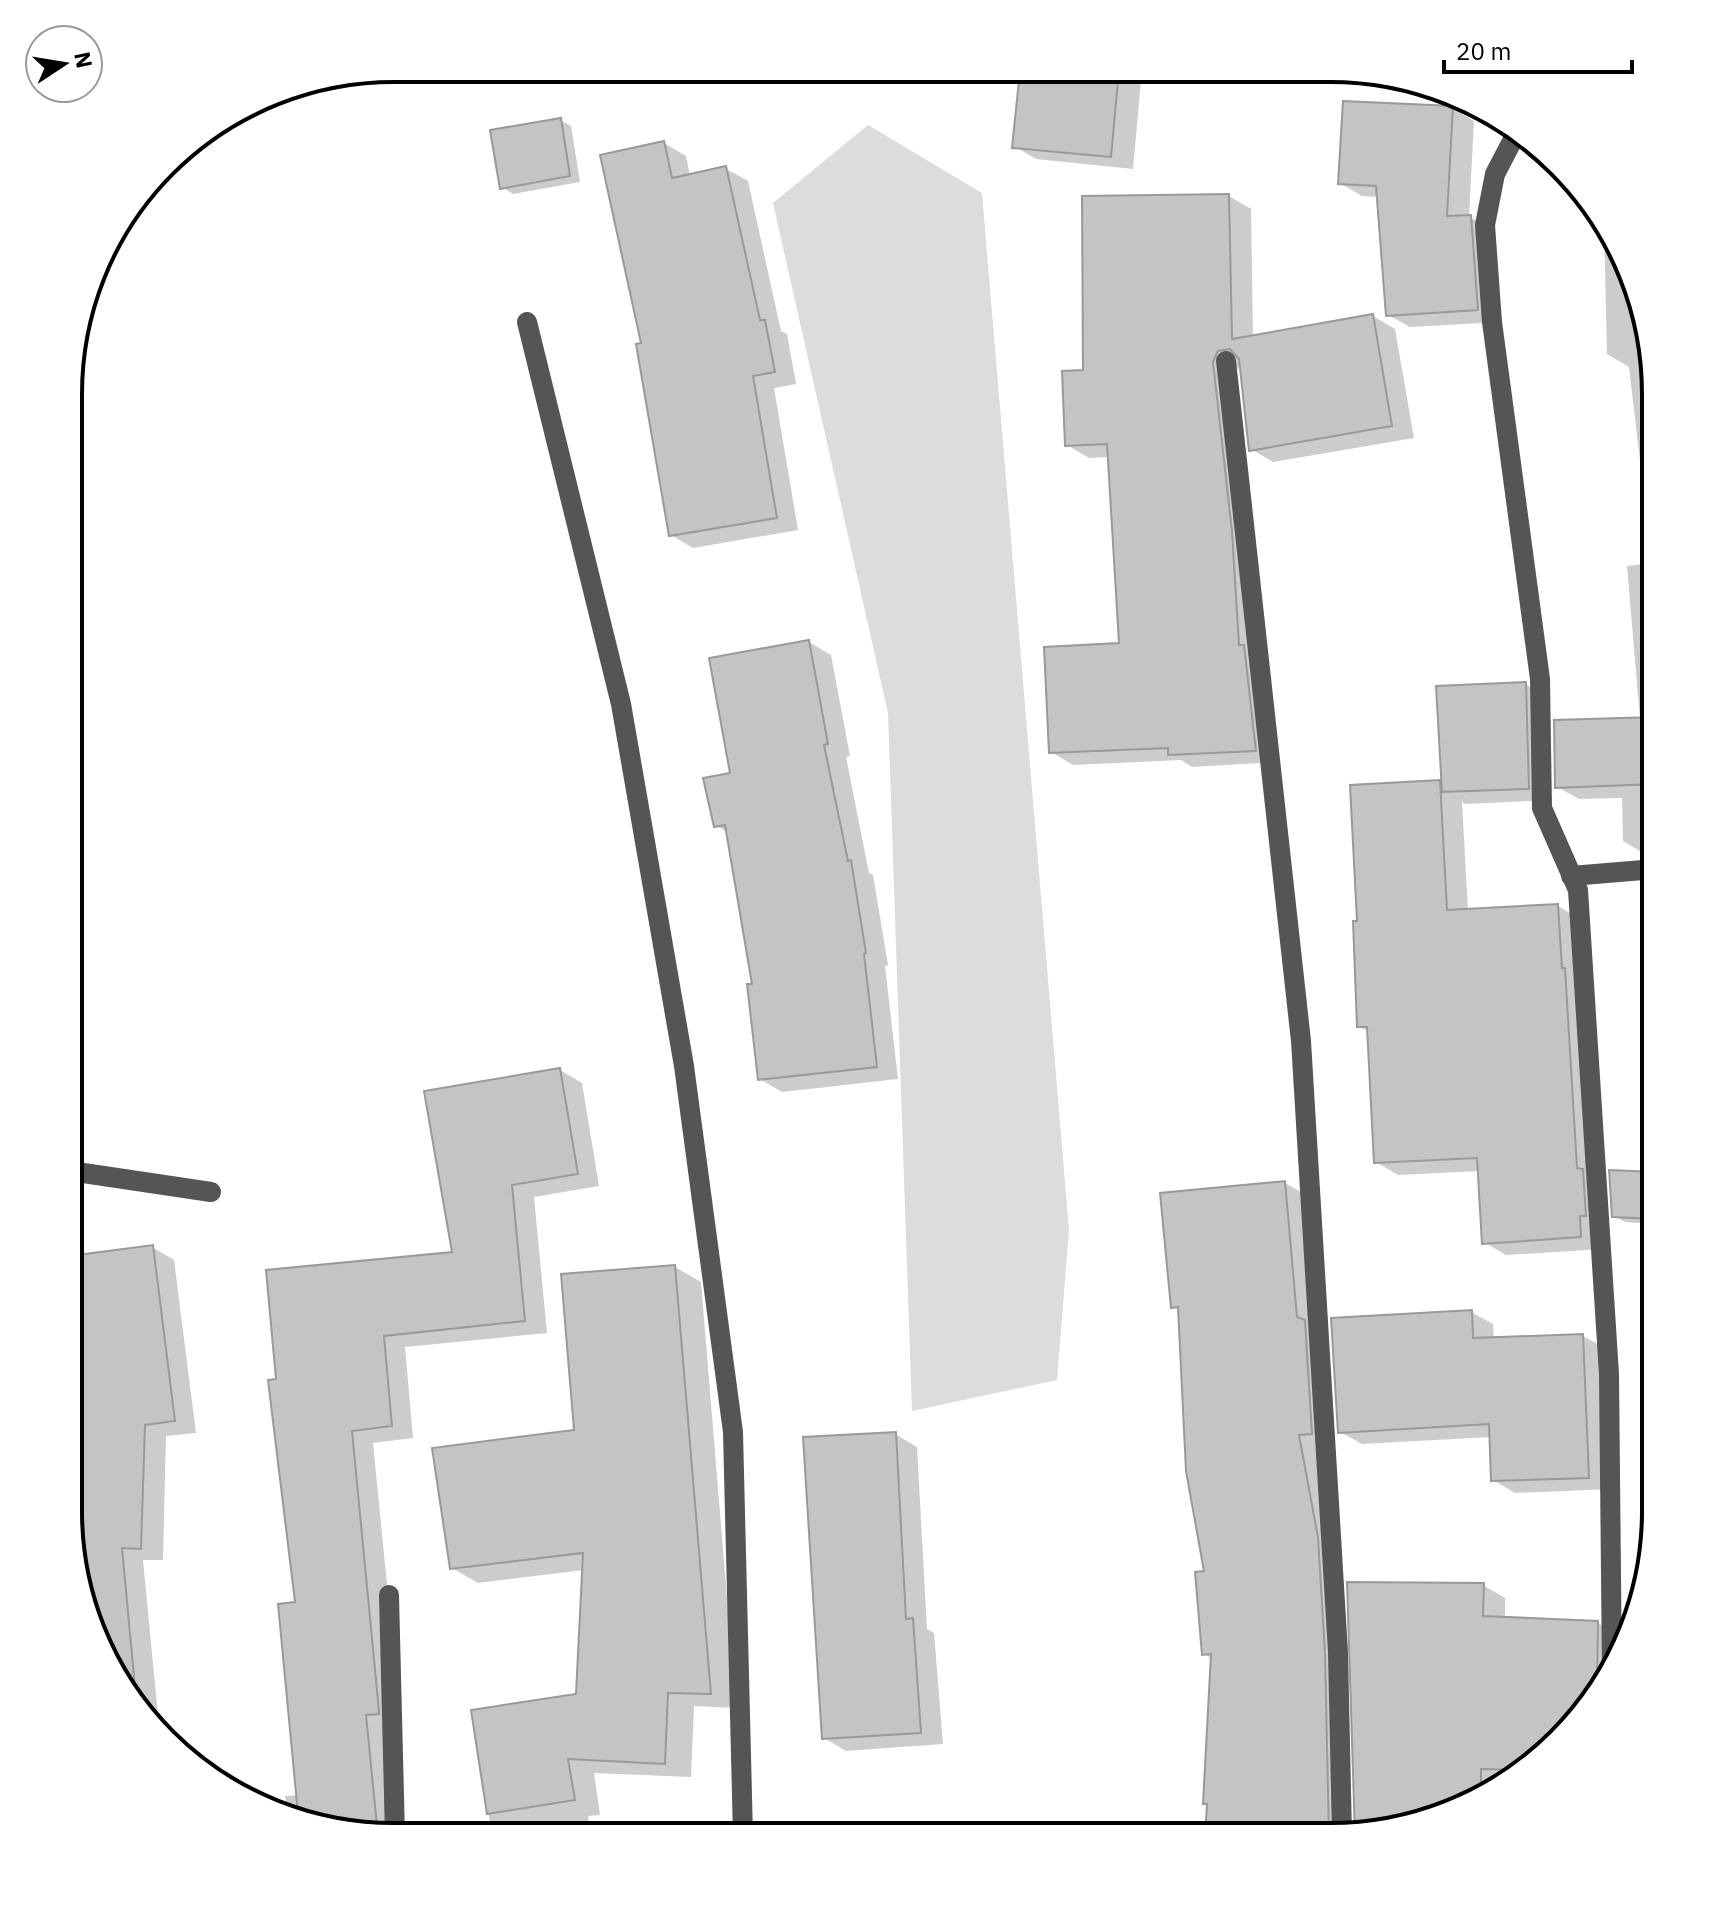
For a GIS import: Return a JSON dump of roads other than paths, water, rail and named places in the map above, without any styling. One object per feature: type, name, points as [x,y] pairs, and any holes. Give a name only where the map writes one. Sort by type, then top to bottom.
[{"type":"street","points":[[1512,141],[1495,174],[1485,225],[1491,308],[1540,679],[1542,808],[1578,890],[1609,1374],[1612,1645]]},
{"type":"street","points":[[527,322],[621,704],[684,1066],[733,1432],[743,1823]]},
{"type":"street","points":[[1226,361],[1301,1041],[1337,1636],[1342,1822]]},
{"type":"street","points":[[1571,876],[1642,870]]},
{"type":"street","points":[[82,1173],[211,1192]]},
{"type":"street","points":[[389,1595],[395,1823]]}]
